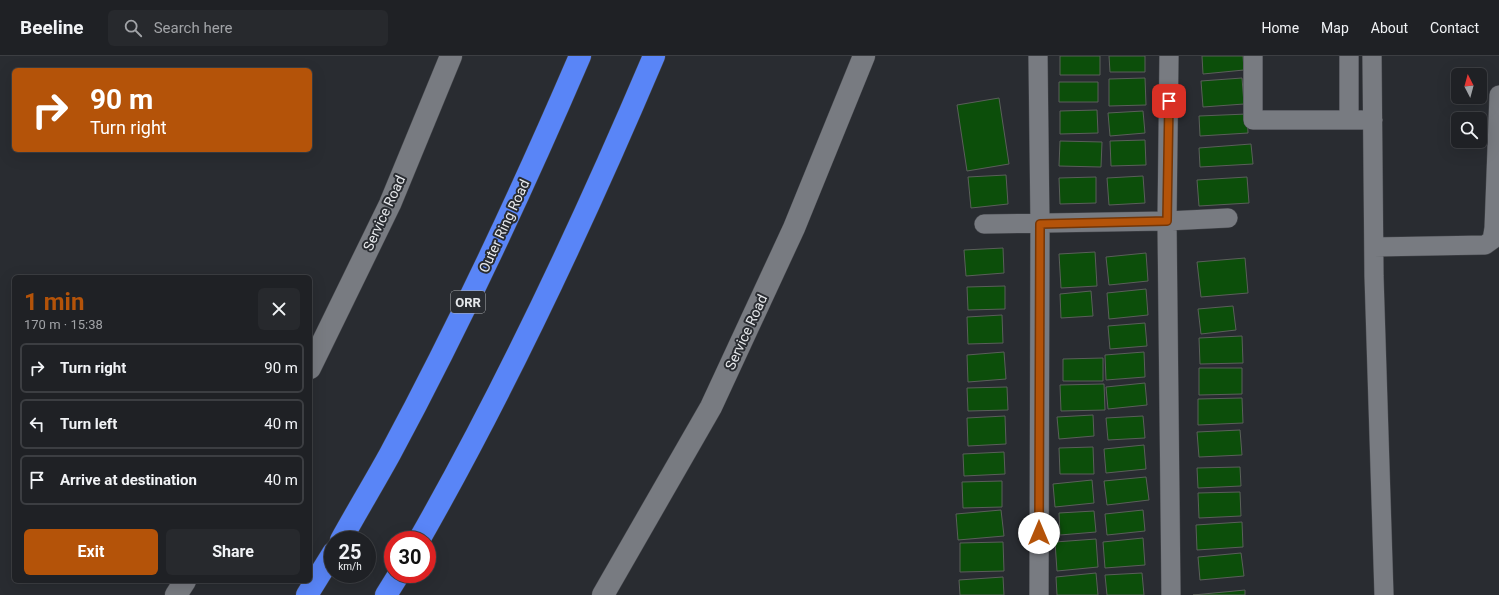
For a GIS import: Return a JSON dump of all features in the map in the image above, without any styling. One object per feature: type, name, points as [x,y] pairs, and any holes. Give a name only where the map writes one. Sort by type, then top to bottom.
[{"type":"highway","name":"Outer Ring Road","points":[[346,531],[390,454],[481,276],[523,186],[580,56]]},
{"type":"highway","points":[[424,531],[493,403],[535,319],[654,56]]},
{"type":"highway","points":[[307,595],[324,568]]},
{"type":"highway","points":[[386,595],[393,583]]},
{"type":"main road","name":"Service Road","points":[[312,364],[390,204],[451,56]]},
{"type":"main road","name":"Service Road","points":[[603,595],[711,407],[794,228],[864,56]]},
{"type":"main road","points":[[176,595],[184,583]]},
{"type":"street","points":[[1038,56],[1040,224],[1039,595]]},
{"type":"street","points":[[1169,56],[1167,221],[1171,595]]},
{"type":"street","points":[[1253,56],[1253,120],[1373,120]]},
{"type":"street","points":[[1349,56],[1349,120]]},
{"type":"street","points":[[1372,56],[1374,247],[1384,595]]},
{"type":"street","points":[[1374,247],[1485,245],[1492,240],[1494,228],[1499,95]]},
{"type":"street","points":[[984,224],[1167,221],[1228,218]]},
{"type":"building","points":[[1060,56],[1100,56],[1100,75],[1060,75]]},
{"type":"building","points":[[1109,56],[1145,56],[1145,72],[1110,72]]},
{"type":"building","points":[[1202,56],[1243,56],[1244,70],[1203,74]]},
{"type":"building","points":[[1145,78],[1146,105],[1109,106],[1109,79]]},
{"type":"building","points":[[1242,78],[1244,104],[1203,107],[1201,81]]},
{"type":"building","points":[[1059,82],[1098,82],[1098,102],[1059,102]]},
{"type":"building","points":[[999,98],[1009,164],[967,171],[957,105]]},
{"type":"building","points":[[1097,110],[1098,133],[1060,134],[1060,111]]},
{"type":"building","points":[[1143,111],[1145,133],[1110,136],[1108,113]]},
{"type":"building","points":[[1247,114],[1248,133],[1200,136],[1199,116]]},
{"type":"building","points":[[1145,140],[1146,165],[1111,166],[1110,141]]},
{"type":"building","points":[[1060,141],[1102,142],[1101,167],[1059,166]]},
{"type":"building","points":[[1251,144],[1253,164],[1200,167],[1199,148]]},
{"type":"building","points":[[1006,175],[1008,204],[971,208],[968,177]]},
{"type":"building","points":[[1143,176],[1145,203],[1109,205],[1107,178]]},
{"type":"building","points":[[1096,177],[1096,203],[1060,204],[1059,178]]},
{"type":"building","points":[[1247,177],[1249,203],[1199,206],[1197,180]]},
{"type":"building","points":[[1003,248],[1004,273],[966,276],[964,250]]},
{"type":"building","points":[[1095,252],[1097,286],[1061,288],[1059,254]]},
{"type":"building","points":[[1146,253],[1148,281],[1109,285],[1106,257]]},
{"type":"building","points":[[1245,258],[1248,293],[1201,297],[1197,262]]},
{"type":"building","points":[[1005,286],[1005,309],[968,310],[967,287]]},
{"type":"building","points":[[1146,289],[1148,315],[1109,319],[1107,293]]},
{"type":"building","points":[[1091,291],[1093,316],[1061,318],[1060,294]]},
{"type":"building","points":[[1233,306],[1236,330],[1201,334],[1198,309]]},
{"type":"building","points":[[1002,315],[1003,343],[968,344],[967,317]]},
{"type":"building","points":[[1145,323],[1147,346],[1110,349],[1108,326]]},
{"type":"building","points":[[1242,336],[1243,363],[1200,364],[1199,338]]},
{"type":"building","points":[[1004,352],[1006,379],[968,382],[967,355]]},
{"type":"building","points":[[1144,352],[1145,377],[1106,380],[1105,355]]},
{"type":"building","points":[[1103,358],[1103,381],[1063,381],[1063,359]]},
{"type":"building","points":[[1199,368],[1242,368],[1242,394],[1199,395]]},
{"type":"building","points":[[1145,383],[1147,405],[1108,409],[1106,387]]},
{"type":"building","points":[[1104,384],[1105,410],[1061,411],[1060,385]]},
{"type":"building","points":[[1007,387],[1008,410],[968,411],[967,388]]},
{"type":"building","points":[[1242,398],[1243,423],[1198,425],[1198,399]]},
{"type":"building","points":[[1093,415],[1094,436],[1059,439],[1057,417]]},
{"type":"building","points":[[1005,416],[1006,444],[968,446],[967,418]]},
{"type":"building","points":[[1143,416],[1145,438],[1108,440],[1106,418]]},
{"type":"building","points":[[1240,430],[1242,455],[1199,457],[1197,432]]},
{"type":"building","points":[[1144,445],[1146,469],[1106,473],[1104,449]]},
{"type":"building","points":[[1093,447],[1094,474],[1060,474],[1059,448]]},
{"type":"building","points":[[1004,452],[1005,474],[964,476],[963,454]]},
{"type":"building","points":[[1240,467],[1241,486],[1198,488],[1197,468]]},
{"type":"building","points":[[1146,477],[1149,500],[1107,505],[1104,481]]},
{"type":"building","points":[[1092,480],[1094,503],[1055,507],[1053,484]]},
{"type":"building","points":[[1002,481],[1002,507],[963,508],[962,482]]},
{"type":"building","points":[[1240,492],[1241,516],[1199,518],[1198,493]]},
{"type":"building","points":[[1001,510],[1004,536],[958,540],[956,514]]},
{"type":"building","points":[[1143,510],[1145,531],[1107,535],[1105,514]]},
{"type":"building","points":[[1094,511],[1096,532],[1060,535],[1059,513]]},
{"type":"building","points":[[1242,522],[1243,547],[1197,550],[1196,525]]},
{"type":"building","points":[[1143,538],[1145,565],[1105,568],[1103,542]]},
{"type":"building","points":[[1096,539],[1098,567],[1057,571],[1055,542]]},
{"type":"building","points":[[1003,542],[1004,571],[960,572],[960,543]]},
{"type":"building","points":[[1241,553],[1244,576],[1200,580],[1198,557]]},
{"type":"building","points":[[1096,573],[1098,595],[1057,595],[1056,577]]},
{"type":"building","points":[[1142,573],[1144,595],[1107,595],[1105,575]]},
{"type":"building","points":[[1003,577],[1004,595],[960,595],[959,580]]},
{"type":"building","points":[[1245,590],[1245,595],[1193,595]]},
{"type":"route","points":[[1039,533],[1040,224],[1167,221],[1169,101]]}]
